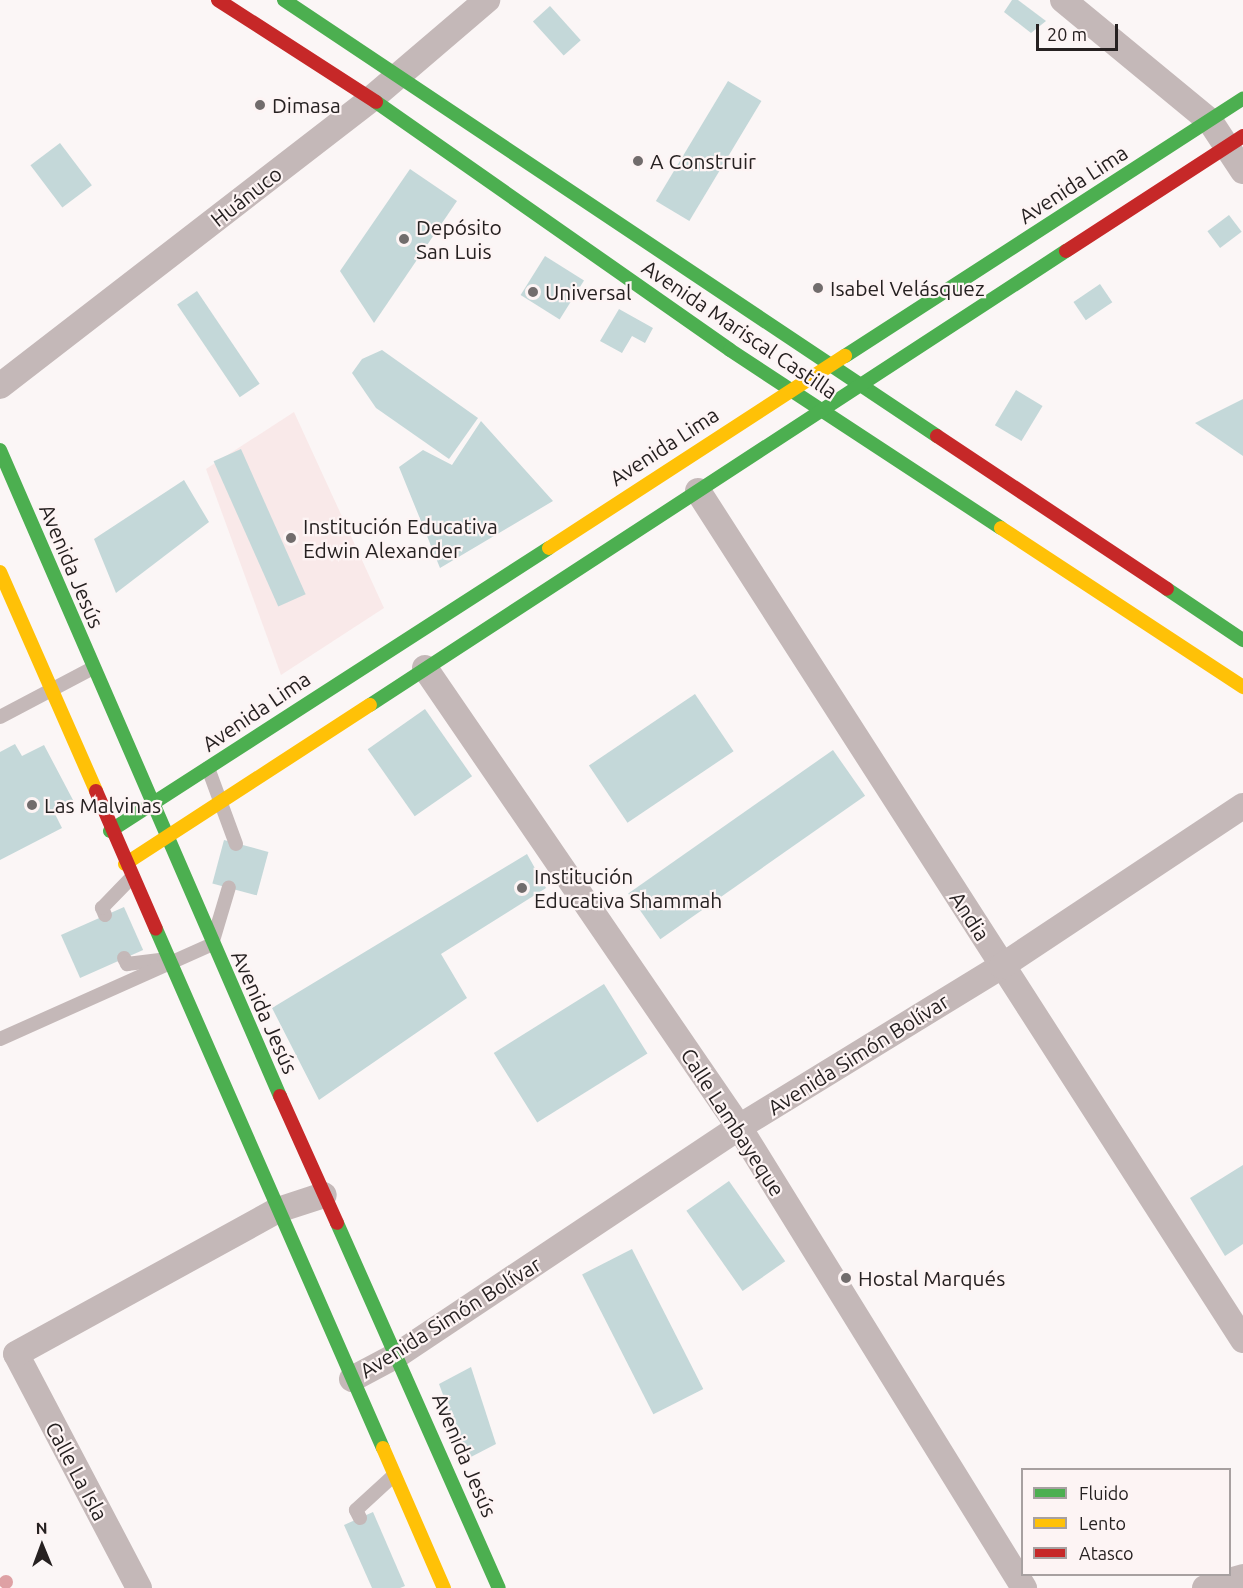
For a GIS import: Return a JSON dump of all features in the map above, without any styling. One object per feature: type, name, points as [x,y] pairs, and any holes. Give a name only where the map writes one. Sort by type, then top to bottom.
[{"type":"main road","name":"Avenida Mariscal Castilla","points":[[218,0],[371,99],[789,388],[1243,687]]},
{"type":"main road","name":"Avenida Mariscal Castilla","points":[[284,0],[828,366],[861,385],[1243,640]]},
{"type":"main road","name":"Avenida Lima","points":[[110,831],[151,807],[789,388],[828,366],[1243,99]]},
{"type":"main road","points":[[125,864],[1235,141]]},
{"type":"main road","name":"Avenida Jesús","points":[[0,450],[49,598],[93,669],[151,807],[324,1195],[399,1354],[499,1588]]},
{"type":"main road","points":[[0,572],[110,831],[444,1588]]},
{"type":"main road","points":[[16,612],[49,598]]},
{"type":"street","name":"Huánuco","points":[[0,386],[371,99],[397,74],[487,0]]},
{"type":"street","points":[[1078,4],[1235,141],[1243,171]]},
{"type":"street","name":"Andia","points":[[699,491],[1243,1340]]},
{"type":"street","name":"Calle Lambayeque","points":[[425,668],[739,1127],[1024,1588]]},
{"type":"street","name":"Avenida Simón Bolívar","points":[[352,1379],[399,1354],[739,1127],[1002,966],[1243,806]]},
{"type":"street","points":[[8,1358],[278,1210],[324,1195]]},
{"type":"street","name":"Calle La Isla","points":[[8,1358],[139,1588]]},
{"type":"street","points":[[1205,1588],[1243,1577]]},
{"type":"lane","points":[[0,717],[93,669]]},
{"type":"lane","points":[[208,768],[224,800],[236,844]]},
{"type":"lane","points":[[105,915],[102,908],[131,878]]},
{"type":"lane","points":[[0,1039],[134,979],[167,961],[212,944],[229,886]]},
{"type":"lane","points":[[134,979],[125,961],[167,961]]},
{"type":"lane","points":[[360,1518],[356,1510],[394,1475]]},
{"type":"shaded area","name":"Institución Educativa Edwin Alexander","points":[[294,412],[384,608],[281,675],[206,469]]},
{"type":"shaded area","points":[[3,1575],[9,1575],[13,1582],[9,1589],[3,1589],[-1,1585],[-1,1579]]},
{"type":"building","points":[[1012,0],[1018,0],[1046,21],[1031,33],[1004,12]]},
{"type":"building","points":[[550,6],[581,40],[564,56],[533,21]]},
{"type":"building","points":[[728,81],[761,101],[689,221],[656,201]]},
{"type":"building","points":[[60,143],[92,185],[62,208],[30,165]]},
{"type":"building","points":[[410,169],[457,201],[374,323],[340,271]]},
{"type":"building","points":[[1229,215],[1242,232],[1220,248],[1207,231]]},
{"type":"building","points":[[545,256],[584,280],[560,319],[521,295]]},
{"type":"building","points":[[1100,284],[1112,302],[1086,320],[1073,302]]},
{"type":"building","points":[[197,291],[260,384],[240,397],[177,304]]},
{"type":"building","points":[[619,309],[653,328],[645,343],[632,336],[622,353],[600,341]]},
{"type":"building","points":[[382,350],[478,418],[449,459],[376,408],[352,373],[362,359]]},
{"type":"building","points":[[1016,390],[1043,406],[1021,441],[995,425]]},
{"type":"building","points":[[1243,399],[1243,456],[1195,423]]},
{"type":"building","points":[[481,421],[553,501],[440,568],[399,467],[423,450],[452,465]]},
{"type":"building","points":[[241,449],[306,594],[278,606],[214,461]]},
{"type":"building","points":[[184,480],[209,522],[116,593],[94,539]]},
{"type":"building","points":[[695,694],[734,751],[627,823],[589,766]]},
{"type":"building","points":[[425,709],[472,776],[415,816],[368,749]]},
{"type":"building","name":"Las Malvinas","points":[[15,744],[22,756],[44,745],[73,800],[53,810],[62,828],[0,860],[0,752]]},
{"type":"building","points":[[833,750],[865,796],[660,939],[628,893]]},
{"type":"building","points":[[224,840],[268,852],[257,895],[212,883]]},
{"type":"building","points":[[527,854],[546,888],[441,954],[467,998],[319,1100],[272,1008]]},
{"type":"building","points":[[124,907],[143,950],[80,978],[61,935]]},
{"type":"building","points":[[604,984],[647,1054],[537,1122],[494,1053]]},
{"type":"building","points":[[1243,1165],[1243,1244],[1225,1256],[1190,1198]]},
{"type":"building","points":[[729,1181],[785,1261],[743,1291],[686,1211]]},
{"type":"building","points":[[632,1249],[703,1389],[653,1414],[582,1274]]},
{"type":"building","points":[[471,1367],[496,1444],[467,1459],[439,1384]]},
{"type":"building","points":[[373,1512],[405,1586],[400,1588],[372,1588],[344,1525]]},
{"type":"traffic: fast","points":[[284,0],[937,436]]},
{"type":"traffic: fast","points":[[845,356],[1243,99]]},
{"type":"traffic: fast","points":[[376,102],[730,350],[1001,528]]},
{"type":"traffic: fast","points":[[370,705],[1066,251]]},
{"type":"traffic: fast","points":[[0,450],[280,1096]]},
{"type":"traffic: fast","points":[[110,831],[549,548]]},
{"type":"traffic: fast","points":[[1167,589],[1243,640]]},
{"type":"traffic: fast","points":[[156,929],[383,1448]]},
{"type":"traffic: fast","points":[[337,1223],[499,1588]]},
{"type":"traffic: slow","points":[[549,548],[845,356]]},
{"type":"traffic: slow","points":[[1001,528],[1243,687]]},
{"type":"traffic: slow","points":[[0,572],[96,791]]},
{"type":"traffic: slow","points":[[125,864],[370,705]]},
{"type":"traffic: slow","points":[[383,1448],[444,1588]]},
{"type":"traffic: jam","points":[[218,0],[376,102]]},
{"type":"traffic: jam","points":[[1066,251],[1243,136]]},
{"type":"traffic: jam","points":[[937,436],[1167,589]]},
{"type":"traffic: jam","points":[[96,791],[156,929]]},
{"type":"traffic: jam","points":[[280,1096],[337,1223]]},
{"type":"place","name":"Dimasa","points":[[260,105]]},
{"type":"place","name":"A Construir","points":[[638,161]]},
{"type":"place","name":"Depósito San Luis","points":[[404,239]]},
{"type":"place","name":"Isabel Velásquez","points":[[818,288]]},
{"type":"place","name":"Universal","points":[[533,292]]},
{"type":"place","name":"Institución Educativa Edwin Alexander","points":[[291,538]]},
{"type":"place","name":"Las Malvinas","points":[[32,805]]},
{"type":"place","name":"Institución Educativa Shammah","points":[[522,888]]},
{"type":"place","name":"Hostal Marqués","points":[[846,1278]]}]
